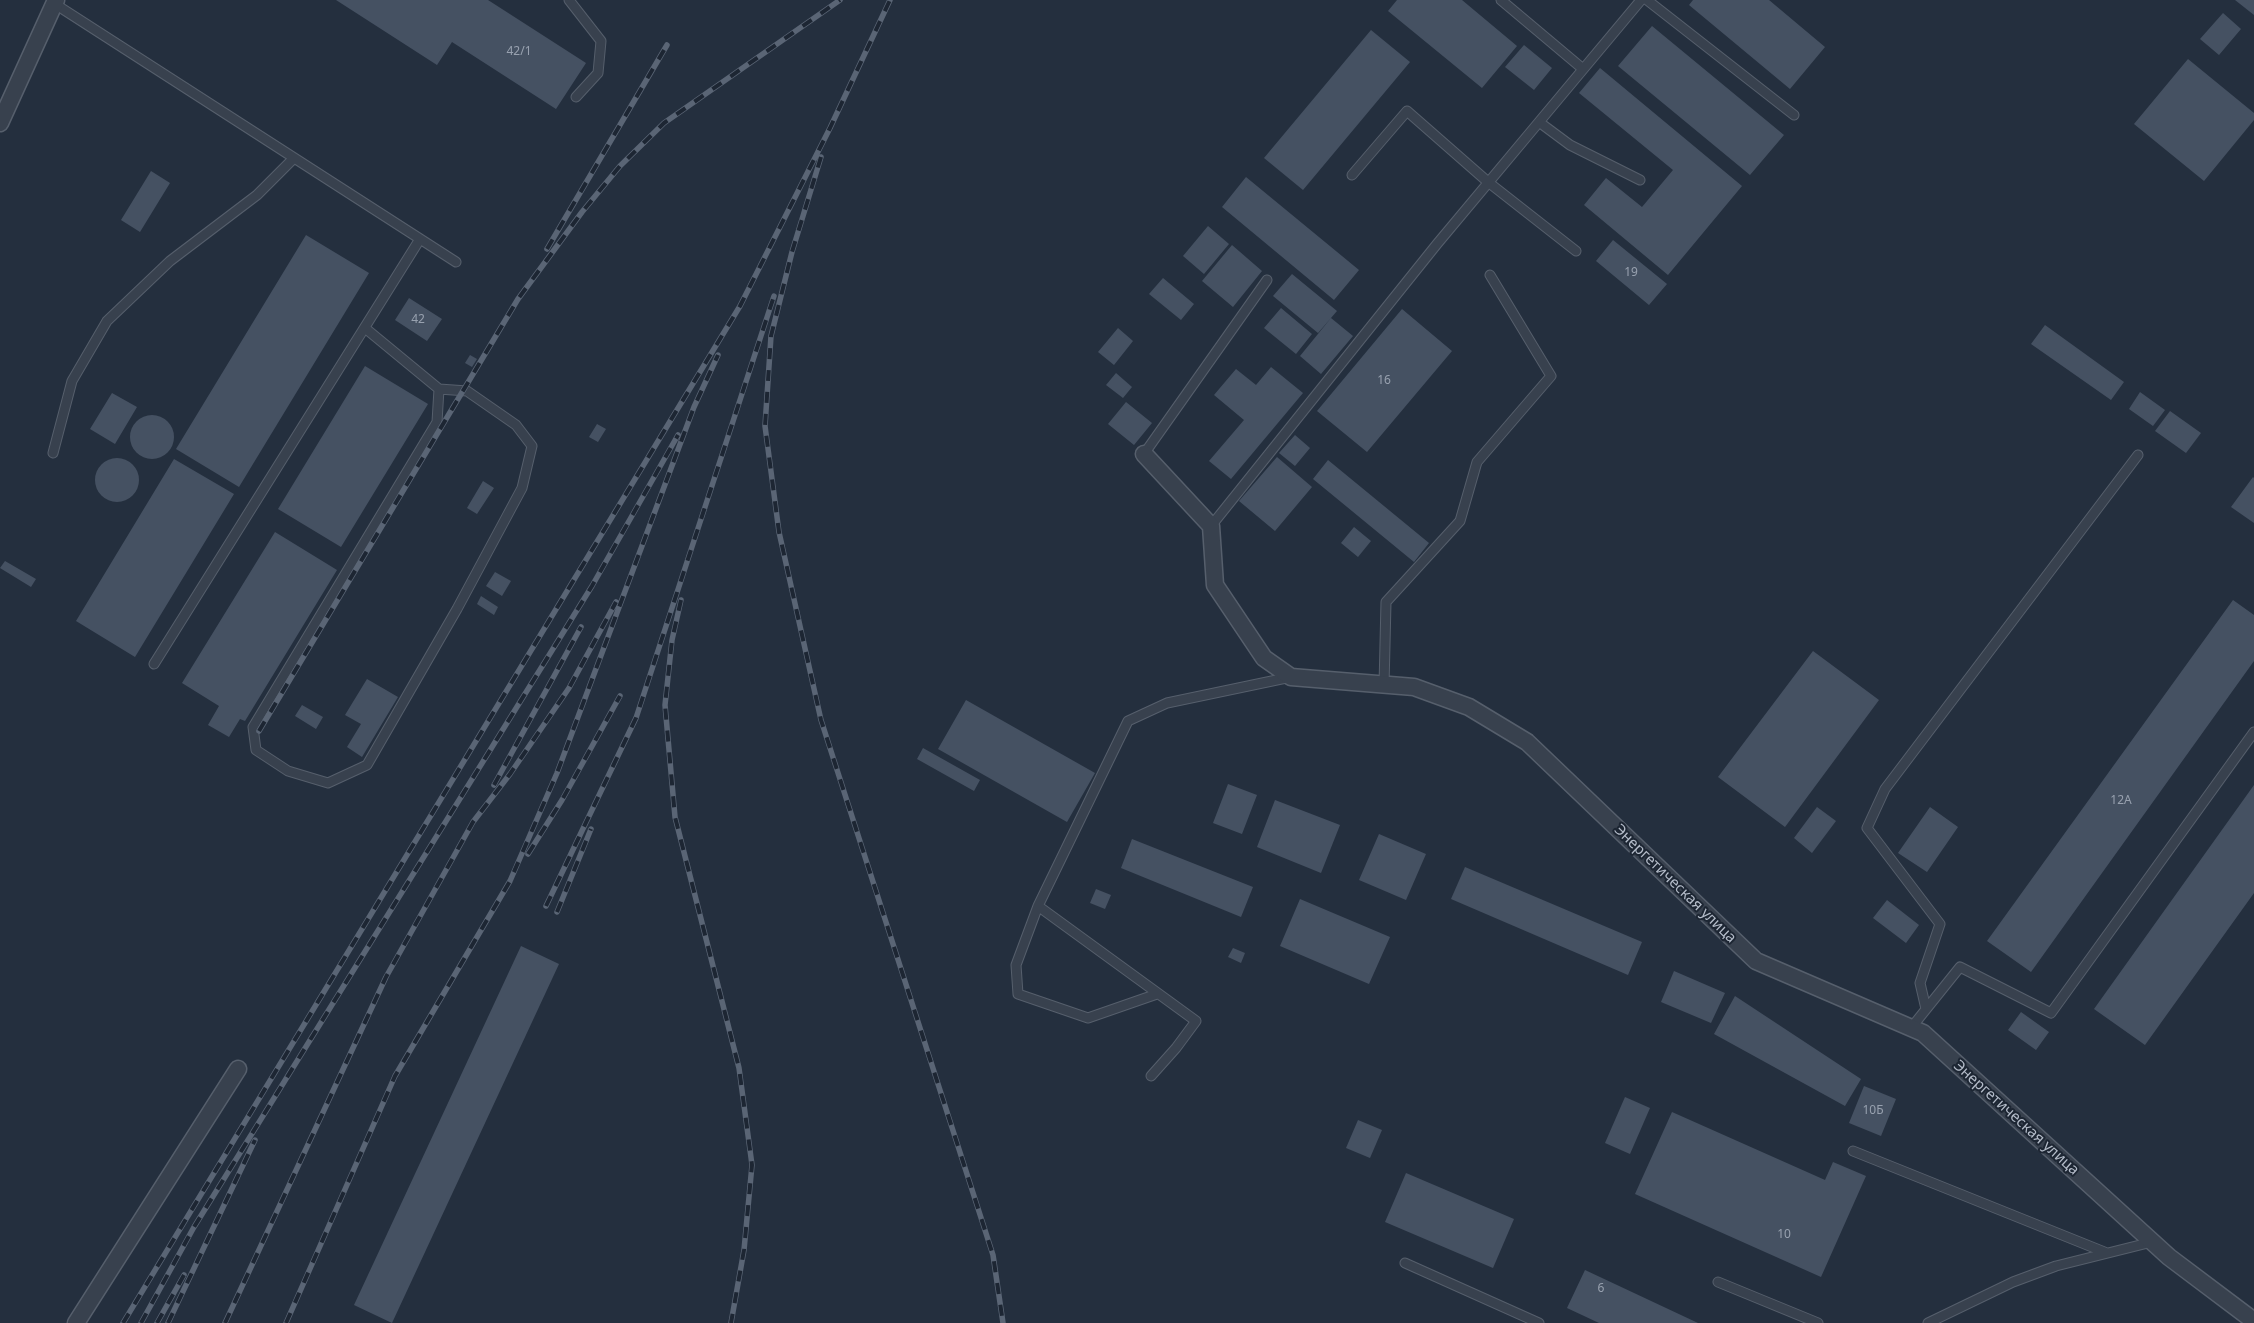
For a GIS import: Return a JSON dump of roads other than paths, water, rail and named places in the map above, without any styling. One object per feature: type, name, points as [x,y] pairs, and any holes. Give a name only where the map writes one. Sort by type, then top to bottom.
[{"type":"street","points":[[0,123],[56,2]]},
{"type":"street","points":[[1144,454],[1211,526]]},
{"type":"street","name":"Энергетическая улица","points":[[1211,526],[1214,584],[1264,658],[1291,677],[1414,688],[1469,707],[1527,742],[1756,961],[1922,1033],[2153,1242],[2254,1321]]},
{"type":"street","points":[[76,1323],[238,1068]]},
{"type":"lane","points":[[569,0],[602,41],[598,73],[576,98]]},
{"type":"lane","points":[[1501,0],[1583,69]]},
{"type":"lane","points":[[1211,526],[1488,182],[1641,0]]},
{"type":"lane","points":[[1647,0],[1794,115]]},
{"type":"lane","points":[[56,2],[456,262]]},
{"type":"lane","points":[[1352,175],[1407,111],[1488,182],[1576,251]]},
{"type":"lane","points":[[1539,122],[1570,145],[1640,180]]},
{"type":"lane","points":[[53,452],[72,380],[107,321],[170,261],[257,195],[294,158]]},
{"type":"lane","points":[[154,664],[420,239]]},
{"type":"lane","points":[[1384,686],[1386,602],[1460,521],[1477,462],[1552,376],[1490,274]]},
{"type":"lane","points":[[1144,454],[1267,280]]},
{"type":"lane","points":[[365,328],[439,389],[467,391],[516,425],[532,446],[522,488],[457,609],[367,765],[328,783],[288,771],[256,750],[253,727],[437,422],[439,389]]},
{"type":"lane","points":[[1926,1009],[1920,983],[1940,924],[1867,828],[1885,790],[2138,455]]},
{"type":"lane","points":[[1157,994],[1088,1018],[1018,994],[1016,965],[1038,906],[1128,721],[1167,703],[1291,677]]},
{"type":"lane","points":[[1911,1028],[1960,967],[2052,1013],[2254,732]]},
{"type":"lane","points":[[1038,906],[1196,1021],[1176,1048],[1151,1076]]},
{"type":"lane","points":[[1853,1151],[2107,1253]]},
{"type":"lane","points":[[1928,1323],[2013,1282],[2056,1266],[2153,1242]]},
{"type":"lane","points":[[1405,1263],[1539,1323]]},
{"type":"lane","points":[[1718,1282],[1818,1323]]},
{"type":"railway","points":[[259,731],[518,299],[582,212],[620,166],[664,123],[840,0]]},
{"type":"railway","points":[[123,1323],[740,306],[830,128],[890,0]]},
{"type":"railway","points":[[547,249],[667,45]]},
{"type":"railway","points":[[821,157],[792,252],[771,336],[765,426],[779,532],[821,720],[993,1255],[1003,1323]]},
{"type":"railway","points":[[546,906],[636,718],[774,296]]},
{"type":"railway","points":[[286,1323],[395,1076],[510,881],[557,773],[694,407],[718,355]]},
{"type":"railway","points":[[141,1323],[194,1227],[592,586],[678,435]]},
{"type":"railway","points":[[681,600],[672,640],[665,705],[675,817],[739,1068],[752,1165],[744,1250],[731,1323]]},
{"type":"railway","points":[[225,1323],[386,977],[473,822],[510,774],[569,688],[616,602]]},
{"type":"railway","points":[[494,785],[581,627]]},
{"type":"railway","points":[[528,854],[562,800],[620,696]]},
{"type":"railway","points":[[557,912],[591,829]]},
{"type":"railway","points":[[168,1323],[255,1140]]},
{"type":"railway","points":[[157,1323],[184,1275]]}]
